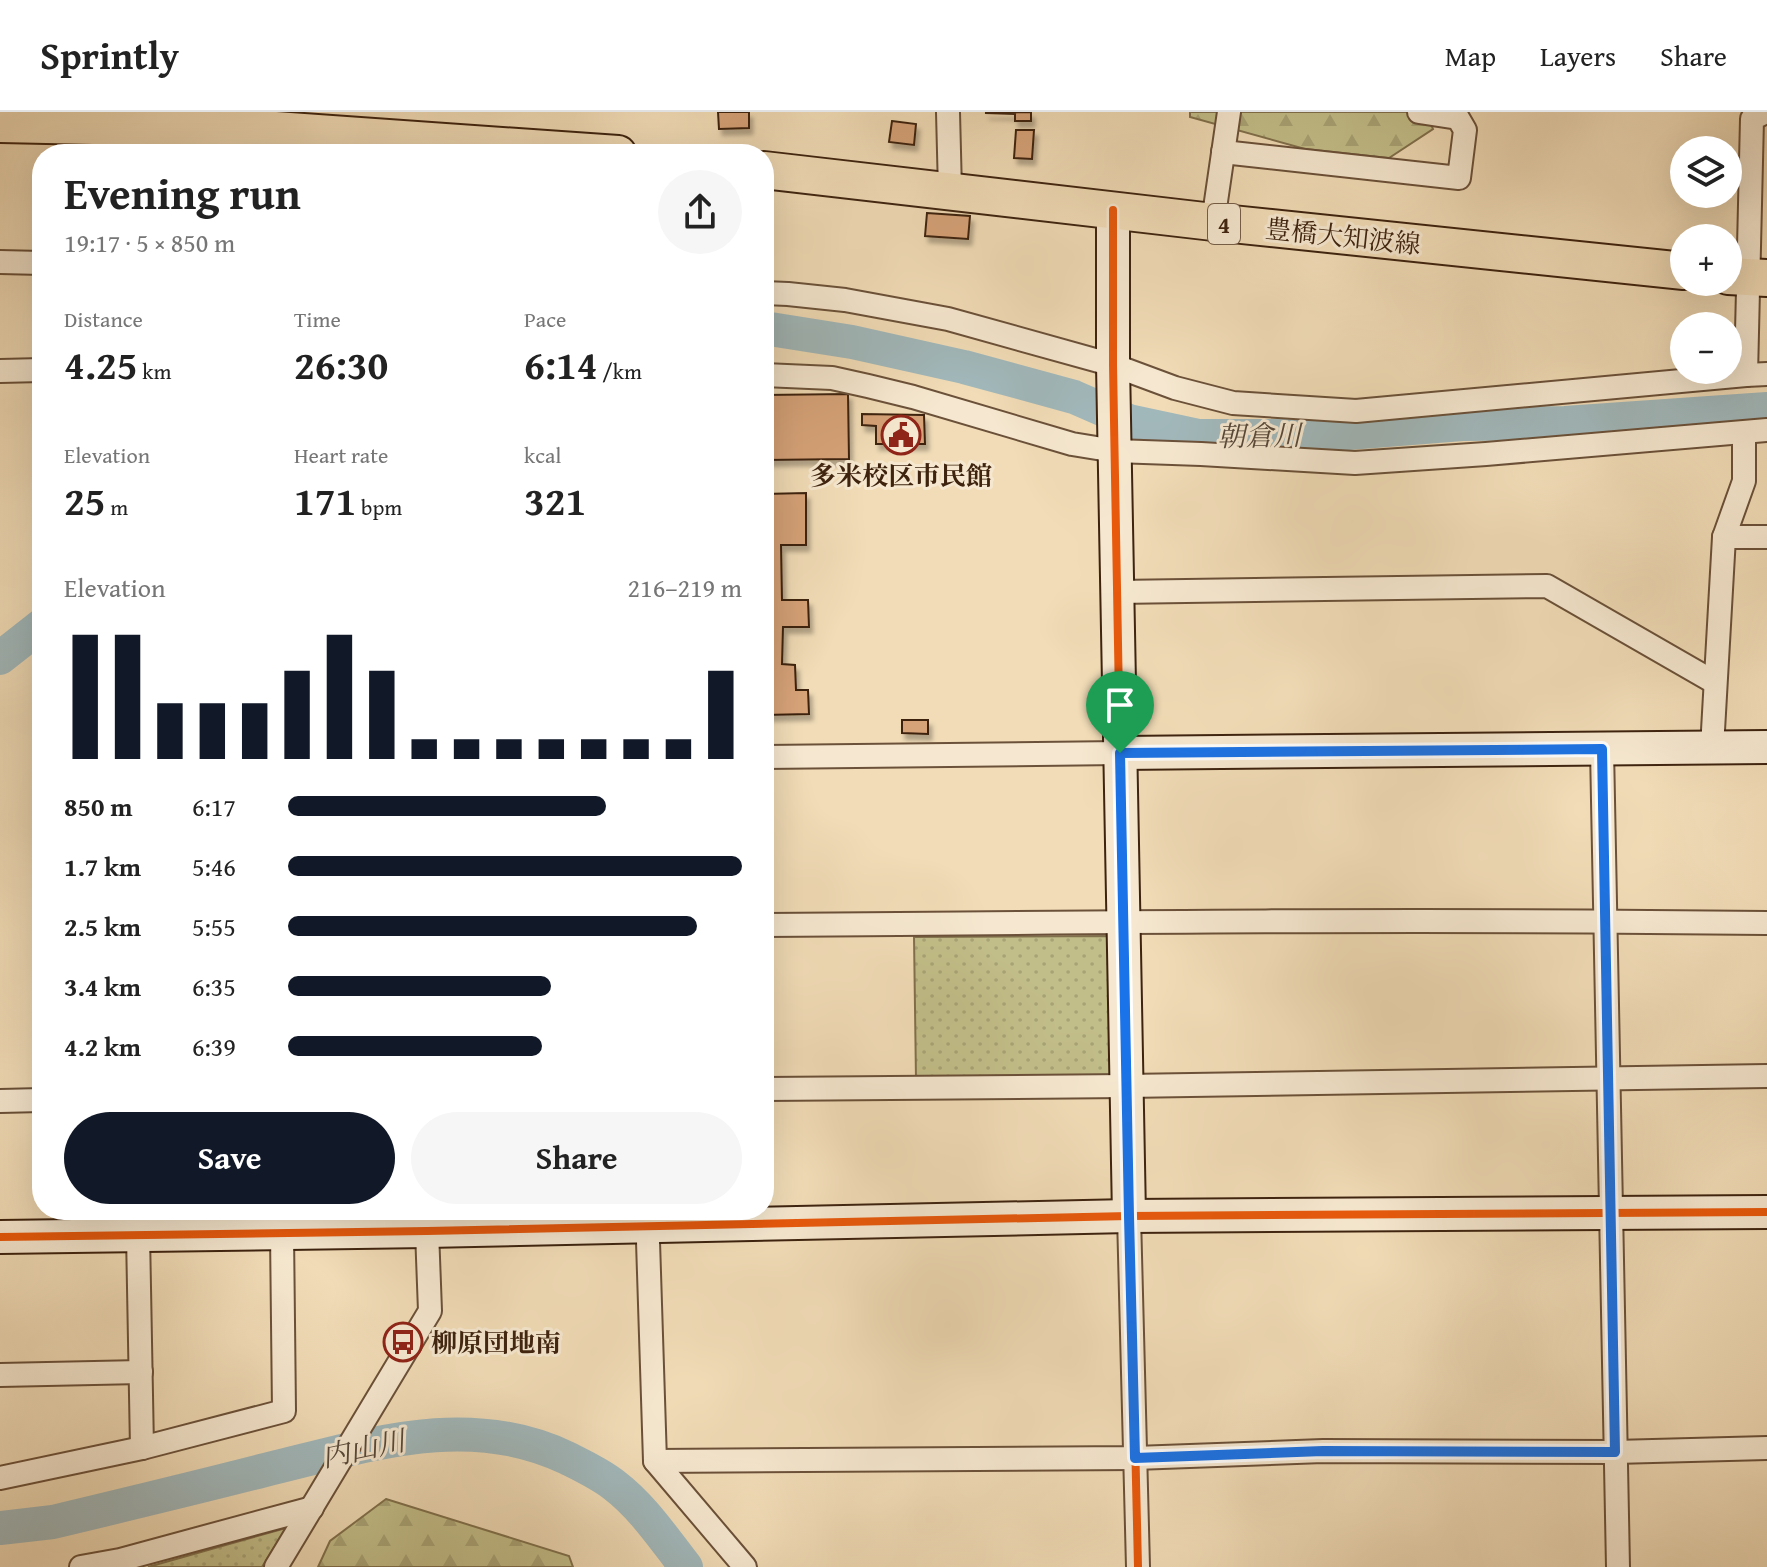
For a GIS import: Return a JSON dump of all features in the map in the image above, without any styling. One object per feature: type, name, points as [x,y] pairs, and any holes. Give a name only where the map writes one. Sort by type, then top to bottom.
[{"type":"main road","points":[[0,124],[276,132],[463,144]]},
{"type":"main road","name":"豊橋大知波線","points":[[774,171],[1213,222],[1670,270]]},
{"type":"street","points":[[948,112],[950,191]]},
{"type":"street","points":[[1213,222],[1229,112]]},
{"type":"street","points":[[1223,152],[1459,178],[1465,130],[1458,118],[1419,112]]},
{"type":"street","points":[[774,294],[845,300],[948,319],[1113,372],[1233,403],[1356,411],[1757,374],[1747,277],[1759,171],[1752,119],[1766,112]]},
{"type":"street","points":[[1113,210],[1114,448],[1138,1567]]},
{"type":"street","points":[[0,262],[32,263]]},
{"type":"street","points":[[0,371],[32,370]]},
{"type":"street","points":[[774,375],[832,378],[868,386],[1072,444],[1355,463],[1767,430]]},
{"type":"street","points":[[1712,748],[1724,537],[1744,481],[1744,433]]},
{"type":"street","points":[[1724,537],[1767,537]]},
{"type":"street","points":[[1117,592],[1547,586],[1714,682]]},
{"type":"street","points":[[774,757],[1767,747]]},
{"type":"street","points":[[1602,749],[1618,1567]]},
{"type":"street","points":[[774,925],[1767,923]]},
{"type":"street","points":[[774,1089],[1767,1076]]},
{"type":"street","points":[[0,1101],[32,1100]]},
{"type":"street","points":[[774,1217],[1767,1212]]},
{"type":"street","points":[[0,1237],[138,1234],[282,1221],[427,1231],[613,1220]]},
{"type":"street","points":[[647,1220],[655,1461],[745,1567]]},
{"type":"street","points":[[0,1478],[142,1448],[284,1411],[282,1221]]},
{"type":"street","points":[[276,1567],[430,1311],[427,1231]]},
{"type":"street","points":[[138,1234],[142,1448]]},
{"type":"street","points":[[0,1375],[141,1372]]},
{"type":"street","points":[[655,1461],[1135,1458],[1323,1451],[1615,1452],[1767,1448]]},
{"type":"street","points":[[81,1567],[120,1563],[312,1508]]},
{"type":"green space","points":[[1190,112],[1426,112],[1433,129],[1389,158],[1305,149],[1190,117]]},
{"type":"green space","points":[[1112,936],[1113,1078],[916,1079],[914,937]]},
{"type":"green space","points":[[386,1499],[569,1556],[573,1567],[318,1567],[330,1541]]},
{"type":"green space","points":[[286,1528],[262,1567],[148,1567]]},
{"type":"building","points":[[718,112],[749,112],[749,128],[719,129]]},
{"type":"building","points":[[1031,112],[1031,121],[1015,121],[1015,114],[985,113]]},
{"type":"building","points":[[892,121],[916,124],[914,145],[889,142]]},
{"type":"building","points":[[1016,130],[1034,130],[1032,159],[1014,158]]},
{"type":"building","points":[[927,213],[970,216],[968,239],[925,236]]},
{"type":"building","points":[[848,394],[849,459],[774,460],[774,395]]},
{"type":"building","name":"多米校区市民館","points":[[862,414],[924,415],[925,444],[876,444],[876,426],[862,425]]},
{"type":"building","points":[[806,493],[806,545],[781,545],[782,600],[808,600],[809,627],[783,627],[782,664],[795,665],[796,690],[808,690],[809,714],[774,715],[774,494]]},
{"type":"building","points":[[902,720],[928,720],[928,734],[902,733]]},
{"type":"waterway","name":"朝倉川","points":[[774,330],[852,342],[964,367],[1074,397],[1129,421],[1199,436],[1336,434],[1462,424],[1565,423],[1767,409]]},
{"type":"waterway","name":"朝倉川","points":[[0,658],[32,633]]},
{"type":"waterway","name":"内山川","points":[[0,1528],[53,1522],[379,1443],[454,1434],[492,1436],[529,1444],[567,1458],[609,1481],[644,1513],[686,1567]]},
{"type":"cycle path","points":[[1113,210],[1123,922],[1138,1567]]},
{"type":"cycle path","points":[[0,1237],[1129,1216],[1767,1212]]},
{"type":"place","name":"多米校区市民館","points":[[901,435]]},
{"type":"place","name":"柳原団地南","points":[[403,1342]]},
{"type":"route","points":[[1602,749],[1615,1452],[1323,1451],[1135,1458],[1120,753],[1602,749]]}]
